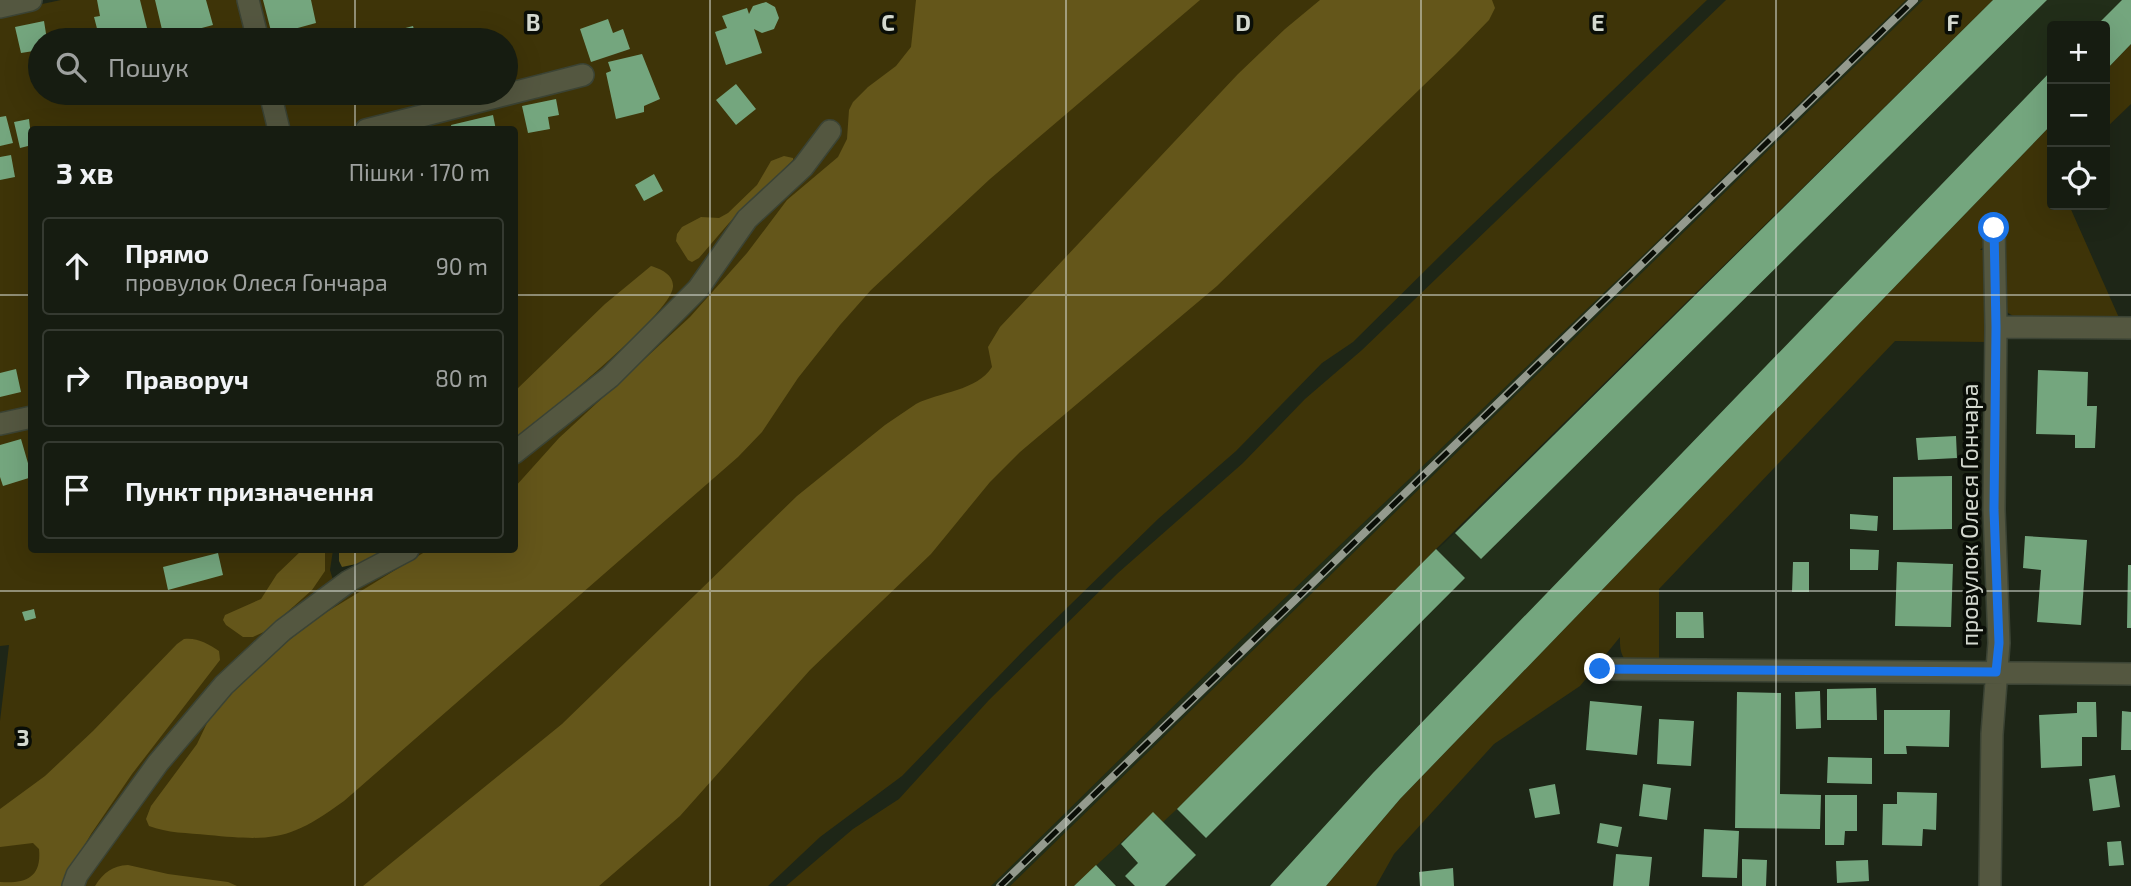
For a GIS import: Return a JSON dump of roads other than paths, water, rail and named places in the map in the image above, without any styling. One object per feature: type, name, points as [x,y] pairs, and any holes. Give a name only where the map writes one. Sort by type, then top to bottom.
[{"type":"street","points":[[0,8],[31,0]]},
{"type":"street","points":[[248,0],[255,28]]},
{"type":"street","points":[[518,91],[583,75]]},
{"type":"street","points":[[273,105],[278,126]]},
{"type":"street","points":[[382,126],[465,105]]},
{"type":"street","points":[[518,450],[610,377],[698,289],[747,219],[803,167],[830,131]]},
{"type":"street","name":"провулок Олеся Гончара","points":[[1990,886],[1992,734],[1999,643],[1994,510],[1994,228]]},
{"type":"street","points":[[1996,327],[2131,328]]},
{"type":"street","points":[[0,424],[28,418]]},
{"type":"street","points":[[73,886],[76,875],[158,763],[224,685],[283,630],[349,581],[402,553]]},
{"type":"street","points":[[1600,669],[2131,674]]},
{"type":"railway","points":[[1000,886],[1914,0]]}]
